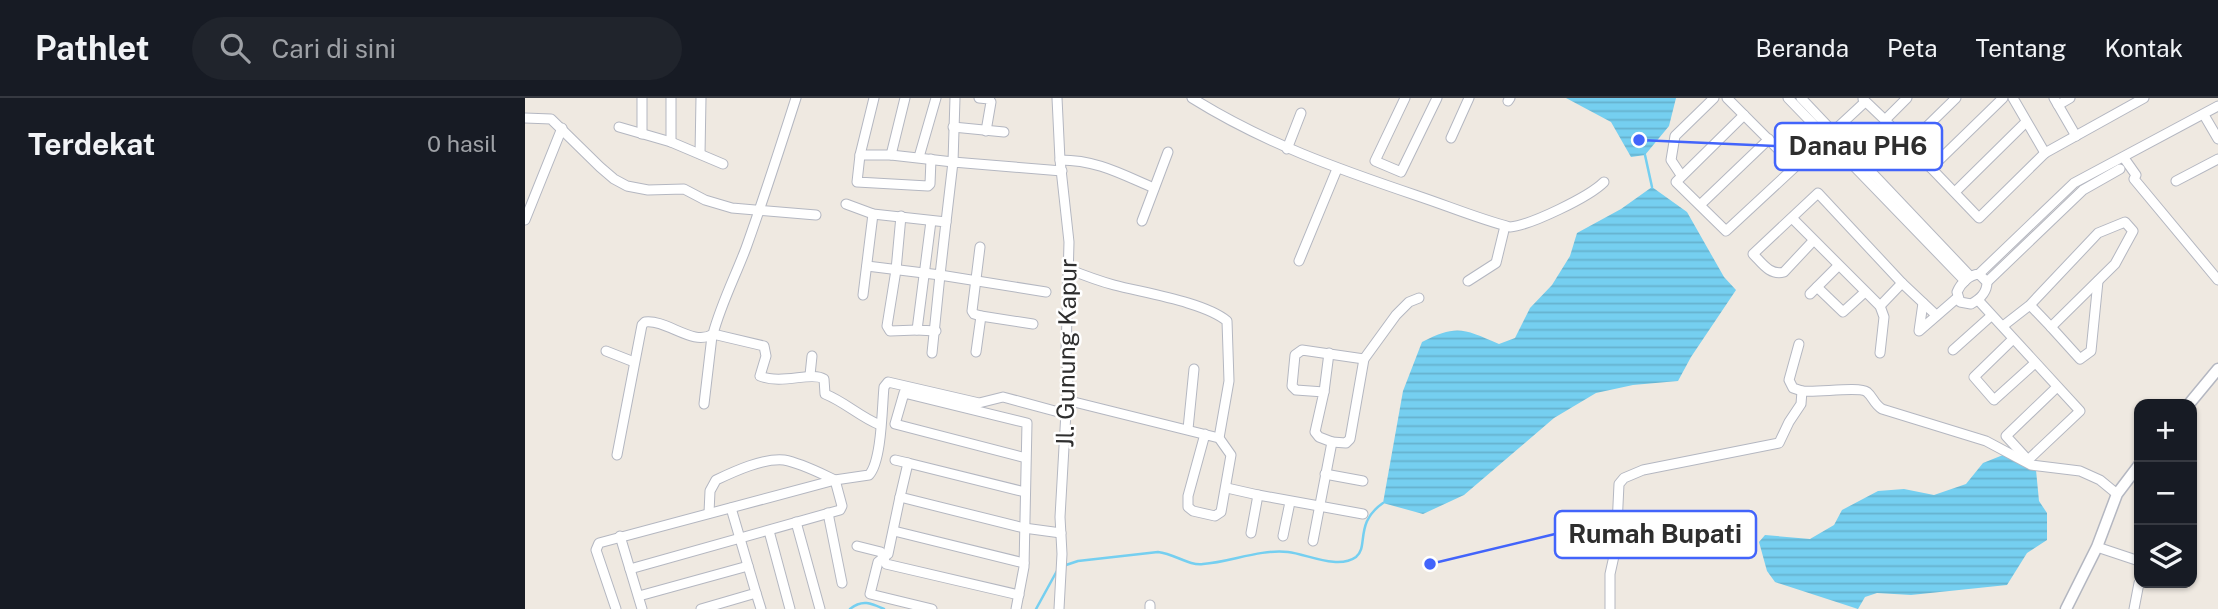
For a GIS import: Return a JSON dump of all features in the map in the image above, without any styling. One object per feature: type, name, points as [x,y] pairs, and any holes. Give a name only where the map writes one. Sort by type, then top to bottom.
[{"type":"street","points":[[642,98],[642,134]]},
{"type":"street","points":[[671,98],[671,142]]},
{"type":"street","points":[[701,98],[701,154]]},
{"type":"street","points":[[704,404],[713,335],[720,309],[759,211],[796,98]]},
{"type":"street","points":[[874,98],[860,155],[857,181],[929,186],[931,159]]},
{"type":"street","points":[[891,155],[905,98]]},
{"type":"street","points":[[919,157],[936,98]]},
{"type":"street","points":[[932,353],[953,162],[955,98]]},
{"type":"street","points":[[979,98],[989,99],[991,102],[986,131]]},
{"type":"street","name":"Jl. Gunung Kapur","points":[[1057,98],[1060,160],[1069,242],[1059,609]]},
{"type":"street","points":[[1192,98],[1227,120],[1287,149],[1337,169],[1505,226],[1516,226],[1565,205],[1595,191],[1604,182]]},
{"type":"street","points":[[1405,98],[1375,161],[1401,172],[1437,98]]},
{"type":"street","points":[[1451,138],[1469,98]]},
{"type":"street","points":[[1681,175],[1671,160],[1675,136],[1714,98]]},
{"type":"street","points":[[1727,98],[1780,150]]},
{"type":"street","points":[[1788,98],[1824,138],[1971,277],[1987,282]]},
{"type":"street","points":[[1801,98],[1971,277]]},
{"type":"street","points":[[1885,120],[1907,98]]},
{"type":"street","points":[[1908,145],[1956,98]]},
{"type":"street","points":[[1931,168],[2003,98]]},
{"type":"street","points":[[2013,98],[2045,153]]},
{"type":"street","points":[[2070,98],[2056,101],[2076,136]]},
{"type":"street","points":[[1744,115],[1676,182],[1726,231],[1864,100],[1979,218],[2045,153],[2144,98]]},
{"type":"street","points":[[2120,163],[2083,190],[1987,282],[1986,291],[1978,300],[1966,304],[1959,302],[1957,292],[1971,277],[2074,183],[2120,163],[2218,106]]},
{"type":"street","points":[[1287,149],[1301,113]]},
{"type":"street","points":[[2204,115],[2218,139]]},
{"type":"street","points":[[525,118],[548,118],[562,128],[600,167],[627,186],[648,190],[678,188],[732,208],[816,215]]},
{"type":"street","points":[[1955,192],[2027,122]]},
{"type":"street","points":[[953,127],[1004,132]]},
{"type":"street","points":[[525,220],[562,128]]},
{"type":"street","points":[[619,128],[671,142],[723,164]]},
{"type":"street","points":[[1700,205],[1769,139]]},
{"type":"street","points":[[1142,221],[1168,152]]},
{"type":"street","points":[[860,155],[919,157],[1062,171]]},
{"type":"street","points":[[2176,181],[2218,159]]},
{"type":"street","points":[[1060,160],[1093,162],[1154,188]]},
{"type":"street","points":[[2120,163],[2136,175],[2134,179],[2218,280]]},
{"type":"street","points":[[1299,261],[1337,169]]},
{"type":"street","points":[[1813,241],[1784,272],[1777,274],[1771,272],[1753,254],[1818,193],[1902,283],[1937,315]]},
{"type":"street","points":[[846,204],[873,214],[946,222]]},
{"type":"street","points":[[863,295],[873,214]]},
{"type":"street","points":[[901,216],[888,329],[936,331]]},
{"type":"street","points":[[1793,219],[1880,306],[1884,317],[1880,353]]},
{"type":"street","points":[[917,330],[931,221]]},
{"type":"street","points":[[2003,326],[2030,305],[2098,233],[2125,222],[2133,231],[2115,264],[2051,327]]},
{"type":"street","points":[[1468,281],[1496,263],[1505,226]]},
{"type":"street","points":[[980,247],[972,313],[1033,324]]},
{"type":"street","points":[[867,266],[1046,292]]},
{"type":"street","points":[[1838,266],[1813,290],[1843,312],[1865,292]]},
{"type":"street","points":[[1068,269],[1113,285],[1187,304],[1227,321],[1230,381],[1219,438]]},
{"type":"street","points":[[2030,305],[2080,359],[2091,351],[2098,281]]},
{"type":"street","points":[[1880,306],[1902,283]]},
{"type":"street","points":[[1329,354],[1315,432],[1319,437],[1332,442],[1346,443],[1350,439],[1364,359],[1396,315],[1409,302],[1419,298]]},
{"type":"street","points":[[1923,303],[1917,335],[1957,298]]},
{"type":"street","points":[[1978,300],[2080,411],[2028,460],[2006,436],[2057,387]]},
{"type":"street","points":[[976,352],[981,316]]},
{"type":"street","points":[[1953,350],[1991,316]]},
{"type":"street","points":[[617,455],[631,387],[633,362],[639,334],[645,322],[659,322],[683,333],[707,337],[713,335],[764,346],[765,356],[759,376],[774,380],[818,375],[824,379],[825,394],[880,425]]},
{"type":"street","points":[[2012,340],[1974,377],[1994,400],[2035,363]]},
{"type":"street","points":[[1799,344],[1789,380],[1793,388],[1826,393],[1861,389],[1882,408],[1986,441],[2031,465],[2080,471],[2099,480],[2117,494]]},
{"type":"street","points":[[1324,392],[1293,388],[1296,355],[1302,350],[1364,359]]},
{"type":"street","points":[[606,351],[633,362]]},
{"type":"street","points":[[810,375],[811,356]]},
{"type":"street","points":[[1188,429],[1194,369]]},
{"type":"street","points":[[2193,399],[2218,369]]},
{"type":"street","points":[[616,609],[596,547],[599,543],[835,480],[868,475],[872,472],[884,387],[888,382],[979,403],[1003,397],[1066,414]]},
{"type":"street","points":[[1610,609],[1610,574],[1616,547],[1619,484],[1624,478],[1643,470],[1779,443],[1801,404],[1801,391]]},
{"type":"street","points":[[1016,609],[1024,563],[1027,424],[904,393],[895,425],[1026,458]]},
{"type":"street","points":[[1066,400],[1188,429],[1219,438],[1231,455],[1227,488],[1218,515],[1198,513],[1188,507],[1188,496],[1205,434]]},
{"type":"street","points":[[1313,541],[1332,442]]},
{"type":"street","points":[[895,460],[1025,492]]},
{"type":"street","points":[[709,513],[715,481],[762,462],[788,461],[835,480]]},
{"type":"street","points":[[908,463],[888,554],[878,562],[870,594],[932,609]]},
{"type":"street","points":[[2066,609],[2097,547],[2117,494],[2134,472]]},
{"type":"street","points":[[1325,474],[1363,481]]},
{"type":"street","points":[[630,569],[842,509],[835,480]]},
{"type":"street","points":[[1227,488],[1290,502],[1363,513]]},
{"type":"street","points":[[1251,533],[1258,495]]},
{"type":"street","points":[[900,497],[1024,528],[1061,533]]},
{"type":"street","points":[[1283,536],[1290,502]]},
{"type":"street","points":[[731,508],[761,609]]},
{"type":"street","points":[[828,513],[842,583]]},
{"type":"street","points":[[796,522],[820,609]]},
{"type":"street","points":[[769,531],[790,609]]},
{"type":"street","points":[[894,531],[1024,563]]},
{"type":"street","points":[[620,536],[642,609]]},
{"type":"street","points":[[857,546],[880,552],[886,564],[1019,595]]},
{"type":"street","points":[[2097,547],[2134,559]]},
{"type":"street","points":[[639,596],[748,566]]},
{"type":"street","points":[[2134,609],[2138,588]]},
{"type":"street","points":[[701,609],[756,593]]},
{"type":"water","points":[[1566,98],[1676,98],[1669,126],[1645,155],[1631,157],[1611,122]]},
{"type":"water","points":[[1652,187],[1687,212],[1724,277],[1736,290],[1678,381],[1633,385],[1596,393],[1554,418],[1464,495],[1423,514],[1383,503],[1403,391],[1422,342],[1453,331],[1468,332],[1499,344],[1515,338],[1530,308],[1552,285],[1570,256],[1577,233],[1621,209]]},
{"type":"water","points":[[2008,453],[2020,464],[2036,470],[2039,501],[2047,513],[2047,540],[2027,553],[2007,585],[1911,595],[1877,593],[1865,597],[1858,609],[1775,582],[1767,571],[1759,542],[1765,535],[1810,539],[1834,525],[1842,510],[1878,491],[1904,489],[1934,495],[1966,484],[1983,463]]},
{"type":"waterway","points":[[1645,155],[1652,187]]},
{"type":"waterway","points":[[1063,566],[1078,561],[1158,552],[1198,564],[1277,552],[1296,553],[1332,562],[1349,561],[1360,553],[1368,518],[1383,503]]},
{"type":"waterway","points":[[1036,609],[1058,569]]},
{"type":"waterway","points":[[850,609],[867,603],[884,609]]},
{"type":"place","name":"Danau PH6","points":[[1639,140]]},
{"type":"place","name":"Rumah Bupati","points":[[1430,564]]}]
